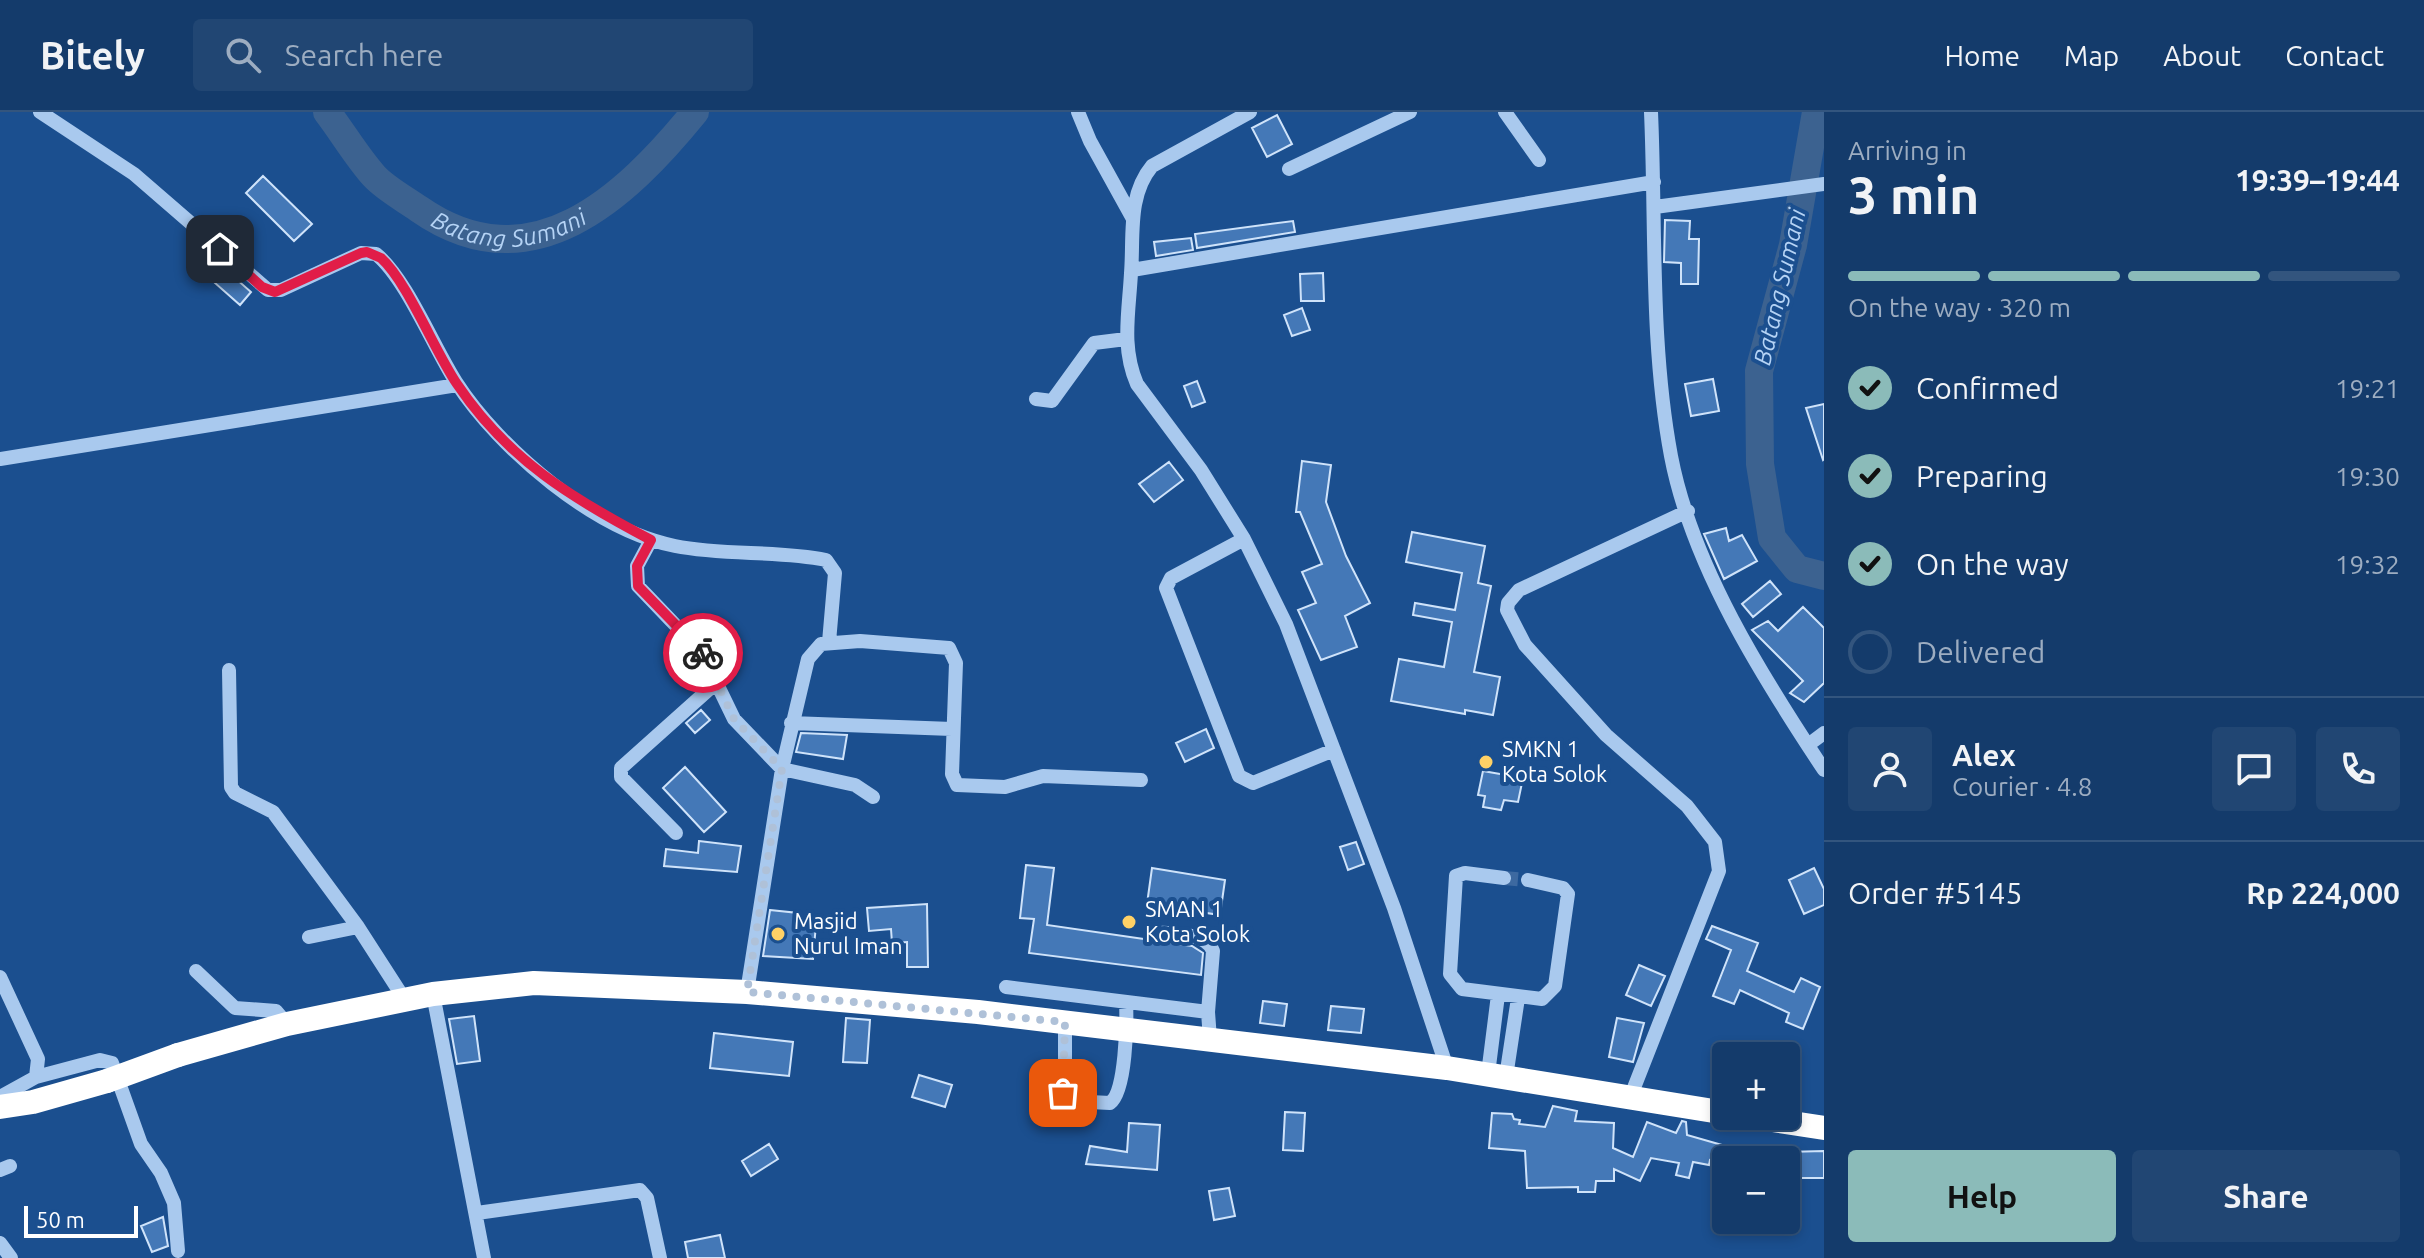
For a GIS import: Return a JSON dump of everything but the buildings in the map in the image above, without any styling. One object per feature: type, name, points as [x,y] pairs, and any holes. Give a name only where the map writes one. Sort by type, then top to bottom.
[{"type":"highway","points":[[0,1107],[33,1102],[107,1081],[178,1055],[287,1024],[433,994],[534,983],[747,992],[1065,1022],[1447,1068],[1712,1111]]},
{"type":"highway","points":[[1800,1124],[1824,1128]]},
{"type":"street","points":[[40,112],[134,174],[268,290],[281,290],[361,253],[376,254],[401,286],[457,385],[510,448],[533,468],[584,505],[651,540],[686,547],[826,560],[835,573],[829,642]]},
{"type":"street","points":[[1078,112],[1132,217]]},
{"type":"street","points":[[1250,112],[1152,166],[1143,177],[1132,217],[1132,270],[1126,339],[1137,384],[1201,470],[1244,539],[1286,624],[1394,908],[1447,1068]]},
{"type":"street","points":[[1289,169],[1410,112]]},
{"type":"street","points":[[1505,112],[1539,160]]},
{"type":"street","points":[[1651,112],[1663,391],[1671,458],[1707,571],[1730,617],[1824,770]]},
{"type":"street","points":[[1132,270],[1654,182]]},
{"type":"street","points":[[1655,207],[1824,184]]},
{"type":"street","points":[[1036,399],[1052,401],[1094,343],[1126,339]]},
{"type":"street","points":[[0,459],[457,385]]},
{"type":"street","points":[[1630,1098],[1719,871],[1715,842],[1687,806],[1606,735],[1525,645],[1507,610],[1508,603],[1519,590],[1688,511]]},
{"type":"street","points":[[1244,539],[1171,578],[1166,588],[1239,776],[1253,783],[1334,750]]},
{"type":"street","points":[[651,540],[637,566],[638,586],[702,653],[739,725],[782,769],[855,785],[873,797]]},
{"type":"street","points":[[747,992],[782,769],[791,723],[812,651],[829,642],[949,648],[956,663],[952,774],[957,785],[1005,787],[1043,776],[1141,780]]},
{"type":"street","points":[[229,670],[231,787],[235,793],[273,812],[358,927],[405,1000]]},
{"type":"street","points":[[676,833],[621,777],[621,768],[716,683]]},
{"type":"street","points":[[791,723],[952,729]]},
{"type":"street","points":[[1808,745],[1824,733]]},
{"type":"street","points":[[1504,878],[1465,873],[1456,876],[1449,966],[1453,981],[1462,989],[1542,999],[1552,992],[1568,897],[1563,888],[1528,880]]},
{"type":"street","points":[[309,937],[358,927]]},
{"type":"street","points":[[1150,932],[1202,938],[1210,943],[1213,951],[1208,1012],[1210,1039]]},
{"type":"street","points":[[196,971],[235,1008],[276,1011],[287,1024]]},
{"type":"street","points":[[0,977],[38,1059],[36,1077]]},
{"type":"street","points":[[1006,987],[1208,1012]]},
{"type":"street","points":[[433,994],[484,1258]]},
{"type":"street","points":[[1497,1076],[1498,995]]},
{"type":"street","points":[[1497,1076],[1518,998]]},
{"type":"street","points":[[1065,1022],[1063,1093],[1070,1101],[1110,1103],[1115,1100],[1127,1029],[1126,1002]]},
{"type":"street","points":[[0,1097],[36,1077],[100,1060],[112,1063],[141,1144],[161,1173],[174,1203],[178,1251]]},
{"type":"street","points":[[477,1213],[640,1190],[647,1198],[660,1258]]},
{"type":"street","points":[[0,1243],[11,1258]]},
{"type":"waterway","name":"Batang Sumani","points":[[327,112],[368,169],[390,190],[460,231],[500,239],[537,235],[573,222],[606,201],[638,174],[695,112]]},
{"type":"waterway","name":"Batang Sumani","points":[[1816,112],[1793,245],[1759,371],[1760,464],[1772,538],[1797,569],[1824,576]]},
{"type":"tunnel","points":[[1504,878],[1528,880]]},
{"type":"way so far","points":[[703,653],[734,719],[782,769],[747,992],[1065,1022],[1063,1093]]},
{"type":"place","name":"SMKN 1 Kota Solok","points":[[1486,762]]},
{"type":"place","name":"SMAN 1 Kota Solok","points":[[1129,922]]},
{"type":"place","name":"Masjid Nurul Iman","points":[[778,934]]},
{"type":"route","points":[[220,249],[262,287],[275,292],[361,253],[376,254],[381,258],[401,286],[457,385],[510,448],[584,505],[651,540],[635,573],[638,586],[703,653]]}]
